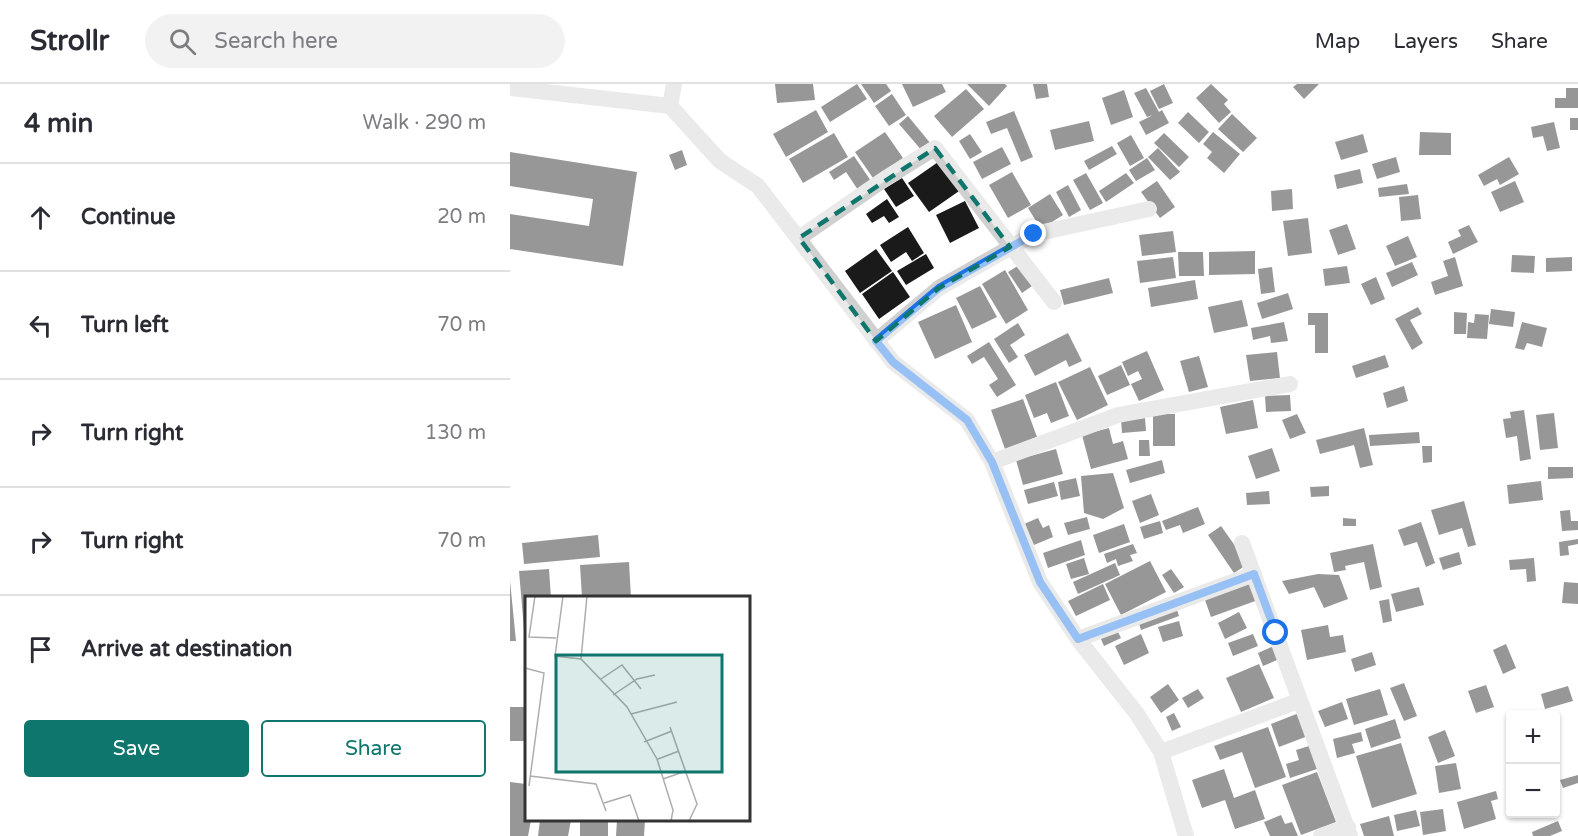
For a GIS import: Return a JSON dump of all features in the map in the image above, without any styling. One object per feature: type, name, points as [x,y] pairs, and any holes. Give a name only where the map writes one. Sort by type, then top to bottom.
[{"type":"street","points":[[670,106],[674,84]]},
{"type":"street","points":[[510,88],[670,106],[720,161],[758,186],[893,362],[967,420],[992,462],[1040,582],[1078,639],[1137,714],[1161,752],[1186,836]]},
{"type":"street","points":[[799,238],[886,178],[935,148],[1054,302]]},
{"type":"street","points":[[876,341],[939,288],[1034,234],[1149,209]]},
{"type":"street","points":[[992,462],[1118,415],[1290,384]]},
{"type":"street","points":[[1242,543],[1291,671],[1298,701],[1349,832],[1321,836]]},
{"type":"street","points":[[1078,639],[1254,574]]},
{"type":"street","points":[[1161,752],[1298,701]]},
{"type":"highlighted area","points":[[935,148],[1010,247],[939,288],[876,341],[799,238]]},
{"type":"building","points":[[775,84],[813,84],[815,100],[777,103]]},
{"type":"building","points":[[857,84],[867,99],[830,122],[821,107]]},
{"type":"building","points":[[861,84],[886,84],[891,91],[874,103]]},
{"type":"building","points":[[902,84],[942,84],[946,92],[913,107]]},
{"type":"building","points":[[967,84],[1005,84],[1007,86],[989,106]]},
{"type":"building","points":[[1033,84],[1047,84],[1049,97],[1036,99]]},
{"type":"building","points":[[1164,84],[1173,103],[1159,109],[1150,91]]},
{"type":"building","points":[[1211,84],[1228,100],[1224,104],[1231,112],[1219,123],[1196,98]]},
{"type":"building","points":[[1297,84],[1319,84],[1304,99],[1293,87]]},
{"type":"building","points":[[1146,88],[1159,112],[1162,110],[1169,123],[1146,135],[1139,122],[1153,115],[1147,117],[1134,93]]},
{"type":"building","points":[[1566,88],[1578,88],[1578,108],[1555,108],[1555,98],[1566,98]]},
{"type":"building","points":[[966,89],[984,109],[952,137],[934,116]]},
{"type":"building","points":[[1124,90],[1133,117],[1111,125],[1102,98]]},
{"type":"building","points":[[892,94],[906,115],[889,126],[875,106]]},
{"type":"building","points":[[816,110],[828,132],[786,157],[773,134]]},
{"type":"building","points":[[1014,111],[1033,157],[1021,162],[1007,128],[991,134],[986,122]]},
{"type":"building","points":[[1188,112],[1209,132],[1199,143],[1178,123]]},
{"type":"building","points":[[1232,114],[1257,138],[1243,152],[1218,129]]},
{"type":"building","points":[[908,116],[931,144],[923,152],[899,124]]},
{"type":"building","points":[[1570,118],[1578,118],[1578,130],[1570,130]]},
{"type":"building","points":[[1089,121],[1094,141],[1055,150],[1050,130]]},
{"type":"building","points":[[1554,122],[1560,148],[1547,151],[1543,136],[1533,138],[1531,127]]},
{"type":"building","points":[[885,132],[903,158],[873,178],[855,152]]},
{"type":"building","points":[[1213,132],[1240,154],[1224,173],[1207,158],[1212,152],[1203,144]]},
{"type":"building","points":[[1420,132],[1451,133],[1451,155],[1419,155]]},
{"type":"building","points":[[834,133],[848,157],[803,183],[789,159]]},
{"type":"building","points":[[1164,133],[1189,157],[1179,167],[1154,143]]},
{"type":"building","points":[[970,134],[982,152],[970,159],[959,141]]},
{"type":"building","points":[[1363,134],[1368,152],[1341,160],[1335,142]]},
{"type":"building","points":[[1131,135],[1144,158],[1130,166],[1117,143]]},
{"type":"building","points":[[1112,146],[1117,154],[1089,170],[1084,161]]},
{"type":"building","points":[[1002,147],[1011,164],[982,179],[973,162]]},
{"type":"building","points":[[1158,148],[1180,172],[1170,180],[1148,157]]},
{"type":"building","points":[[682,150],[687,165],[675,170],[669,155]]},
{"type":"building","points":[[510,152],[637,172],[623,266],[510,249],[510,214],[589,226],[593,199],[510,186]]},
{"type":"building","points":[[854,156],[873,184],[860,193],[846,172],[834,180],[829,172]]},
{"type":"building","points":[[1396,157],[1400,172],[1377,179],[1372,164]]},
{"type":"building","points":[[1509,157],[1519,174],[1500,185],[1497,179],[1484,186],[1478,175]]},
{"type":"building","points":[[1147,158],[1155,170],[1136,181],[1129,170]]},
{"type":"building","points":[[941,160],[962,189],[929,212],[908,183]]},
{"type":"building","points":[[1360,169],[1363,183],[1337,189],[1334,175]]},
{"type":"building","points":[[1012,172],[1031,205],[1008,218],[989,185]]},
{"type":"building","points":[[1086,173],[1103,203],[1090,210],[1073,180]]},
{"type":"building","points":[[1126,173],[1134,183],[1106,202],[1099,191]]},
{"type":"building","points":[[902,178],[914,196],[896,207],[884,189]]},
{"type":"building","points":[[1157,181],[1175,207],[1160,218],[1141,192]]},
{"type":"building","points":[[1515,181],[1524,202],[1500,212],[1491,192]]},
{"type":"building","points":[[1407,184],[1409,194],[1379,197],[1378,188]]},
{"type":"building","points":[[1068,185],[1081,210],[1069,217],[1056,192]]},
{"type":"building","points":[[1292,189],[1293,209],[1272,211],[1271,191]]},
{"type":"building","points":[[1050,194],[1063,215],[1041,229],[1028,208]]},
{"type":"building","points":[[1418,195],[1421,219],[1401,221],[1399,197]]},
{"type":"building","points":[[887,199],[899,217],[889,223],[884,216],[872,223],[866,214]]},
{"type":"building","points":[[965,201],[979,228],[950,243],[936,215]]},
{"type":"building","points":[[1308,218],[1312,253],[1288,256],[1283,221]]},
{"type":"building","points":[[1347,224],[1356,249],[1338,255],[1329,230]]},
{"type":"building","points":[[1469,225],[1478,242],[1453,254],[1448,242],[1461,236],[1458,230]]},
{"type":"building","points":[[908,227],[924,253],[912,261],[906,252],[891,262],[880,245]]},
{"type":"building","points":[[1173,231],[1176,252],[1142,256],[1139,235]]},
{"type":"building","points":[[1408,236],[1417,257],[1395,266],[1386,246]]},
{"type":"building","points":[[876,249],[892,271],[860,293],[845,271]]},
{"type":"building","points":[[1255,251],[1255,274],[1209,275],[1209,252]]},
{"type":"building","points":[[1178,252],[1203,252],[1204,276],[1179,276]]},
{"type":"building","points":[[926,254],[934,268],[906,285],[897,271]]},
{"type":"building","points":[[1512,255],[1535,256],[1534,273],[1511,272]]},
{"type":"building","points":[[1173,257],[1176,278],[1140,283],[1137,261]]},
{"type":"building","points":[[1455,257],[1463,286],[1435,295],[1431,282],[1448,276],[1443,261]]},
{"type":"building","points":[[1572,257],[1572,271],[1546,272],[1546,258]]},
{"type":"building","points":[[1412,262],[1418,275],[1392,287],[1386,273]]},
{"type":"building","points":[[1019,265],[1032,286],[1022,293],[1008,272]]},
{"type":"building","points":[[1347,266],[1350,283],[1325,286],[1323,269]]},
{"type":"building","points":[[1272,267],[1275,292],[1261,294],[1258,269]]},
{"type":"building","points":[[1005,270],[1028,310],[1006,324],[982,284]]},
{"type":"building","points":[[893,272],[910,297],[879,319],[862,294]]},
{"type":"building","points":[[1376,277],[1385,299],[1371,305],[1361,284]]},
{"type":"building","points":[[1109,278],[1113,293],[1064,305],[1060,290]]},
{"type":"building","points":[[1195,280],[1198,299],[1151,307],[1148,288]]},
{"type":"building","points":[[980,286],[997,317],[972,329],[956,298]]},
{"type":"building","points":[[1288,293],[1293,309],[1262,319],[1257,303]]},
{"type":"building","points":[[1242,300],[1248,326],[1214,333],[1208,307]]},
{"type":"building","points":[[956,305],[972,342],[935,359],[918,322]]},
{"type":"building","points":[[1418,307],[1422,314],[1410,320],[1423,343],[1412,350],[1395,319]]},
{"type":"building","points":[[1491,309],[1515,312],[1513,327],[1489,324]]},
{"type":"building","points":[[1454,312],[1467,313],[1466,334],[1454,334]]},
{"type":"building","points":[[1308,313],[1328,313],[1328,353],[1315,353],[1315,325],[1308,325]]},
{"type":"building","points":[[1475,314],[1489,315],[1487,339],[1467,338],[1468,322],[1474,323]]},
{"type":"building","points":[[1284,322],[1288,341],[1271,343],[1270,336],[1253,340],[1251,328]]},
{"type":"building","points":[[1522,322],[1547,328],[1542,347],[1527,343],[1524,350],[1515,348]]},
{"type":"building","points":[[1018,323],[1025,335],[1010,345],[1018,357],[1009,363],[994,339]]},
{"type":"building","points":[[1068,333],[1082,361],[1069,367],[1066,360],[1035,376],[1024,355]]},
{"type":"building","points":[[989,342],[1016,385],[997,397],[989,385],[998,379],[984,357],[972,364],[967,356]]},
{"type":"building","points":[[1147,351],[1164,390],[1139,401],[1131,384],[1142,379],[1138,371],[1128,376],[1122,362]]},
{"type":"building","points":[[1277,352],[1280,378],[1250,381],[1246,355]]},
{"type":"building","points":[[1385,355],[1389,367],[1356,378],[1352,366]]},
{"type":"building","points":[[1199,356],[1208,387],[1189,392],[1180,361]]},
{"type":"building","points":[[1121,365],[1130,385],[1107,395],[1098,376]]},
{"type":"building","points":[[1090,367],[1108,405],[1077,420],[1058,382]]},
{"type":"building","points":[[1056,382],[1069,416],[1051,423],[1047,413],[1034,418],[1025,395]]},
{"type":"building","points":[[1404,386],[1408,401],[1387,408],[1383,393]]},
{"type":"building","points":[[1290,395],[1291,411],[1266,412],[1265,396]]},
{"type":"building","points":[[1023,399],[1037,437],[1005,449],[991,410]]},
{"type":"building","points":[[1253,400],[1258,428],[1226,434],[1220,407]]},
{"type":"building","points":[[1524,410],[1531,459],[1520,461],[1517,436],[1506,438],[1503,419],[1511,418],[1510,412]]},
{"type":"building","points":[[1554,413],[1558,448],[1540,450],[1536,415]]},
{"type":"building","points":[[1153,414],[1175,414],[1175,446],[1153,446]]},
{"type":"building","points":[[1297,414],[1306,433],[1290,439],[1282,420]]},
{"type":"building","points":[[1145,418],[1146,431],[1122,433],[1121,420]]},
{"type":"building","points":[[1109,428],[1113,444],[1123,441],[1128,459],[1091,469],[1082,435]]},
{"type":"building","points":[[1364,428],[1373,465],[1360,468],[1354,445],[1320,454],[1316,440]]},
{"type":"building","points":[[1419,432],[1420,443],[1370,446],[1369,435]]},
{"type":"building","points":[[1139,440],[1149,440],[1150,456],[1139,456]]},
{"type":"building","points":[[1422,446],[1432,446],[1432,462],[1423,463]]},
{"type":"building","points":[[1272,448],[1280,471],[1256,479],[1248,456]]},
{"type":"building","points":[[1056,449],[1063,474],[1023,485],[1016,460]]},
{"type":"building","points":[[1162,460],[1165,473],[1130,483],[1126,470]]},
{"type":"building","points":[[1548,467],[1573,467],[1573,478],[1548,479]]},
{"type":"building","points":[[1113,473],[1124,508],[1103,519],[1084,513],[1081,476]]},
{"type":"building","points":[[1076,478],[1080,496],[1061,500],[1058,482]]},
{"type":"building","points":[[1541,481],[1543,500],[1509,504],[1507,485]]},
{"type":"building","points":[[1054,482],[1058,496],[1028,504],[1024,490]]},
{"type":"building","points":[[1329,486],[1329,496],[1311,497],[1310,487]]},
{"type":"building","points":[[1269,491],[1270,504],[1247,505],[1246,493]]},
{"type":"building","points":[[1151,494],[1159,515],[1140,523],[1132,501]]},
{"type":"building","points":[[1464,501],[1476,545],[1468,547],[1462,528],[1439,535],[1431,510]]},
{"type":"building","points":[[1198,507],[1205,524],[1183,533],[1180,525],[1166,530],[1162,521]]},
{"type":"building","points":[[1570,510],[1571,521],[1578,521],[1578,530],[1562,531],[1560,511]]},
{"type":"building","points":[[1087,517],[1090,529],[1068,535],[1064,523]]},
{"type":"building","points":[[1038,518],[1043,528],[1049,525],[1053,537],[1034,545],[1024,524]]},
{"type":"building","points":[[1343,518],[1356,519],[1356,526],[1343,526]]},
{"type":"building","points":[[1160,521],[1163,533],[1144,539],[1140,527]]},
{"type":"building","points":[[1421,522],[1435,563],[1426,567],[1417,542],[1404,546],[1398,530]]},
{"type":"building","points":[[1124,524],[1130,542],[1099,553],[1093,535]]},
{"type":"building","points":[[1221,526],[1248,564],[1234,573],[1208,535]]},
{"type":"building","points":[[598,535],[600,557],[524,564],[522,543]]},
{"type":"building","points":[[1578,539],[1578,544],[1568,546],[1569,555],[1560,556],[1559,542]]},
{"type":"building","points":[[1081,540],[1085,555],[1048,568],[1043,553]]},
{"type":"building","points":[[1133,544],[1137,553],[1130,555],[1133,561],[1118,566],[1116,559],[1107,563],[1104,554]]},
{"type":"building","points":[[1373,544],[1382,587],[1370,590],[1364,562],[1345,566],[1346,570],[1334,572],[1330,553]]},
{"type":"building","points":[[1459,552],[1462,564],[1443,570],[1439,558]]},
{"type":"building","points":[[1084,558],[1089,574],[1071,579],[1066,564]]},
{"type":"building","points":[[1534,558],[1536,581],[1527,582],[1526,569],[1510,570],[1509,560]]},
{"type":"building","points":[[1150,561],[1166,592],[1121,615],[1105,584]]},
{"type":"building","points":[[629,562],[631,596],[582,596],[580,565]]},
{"type":"building","points":[[1115,563],[1120,575],[1078,594],[1073,582]]},
{"type":"building","points":[[549,569],[551,596],[525,596],[525,641],[519,571]]},
{"type":"building","points":[[1171,569],[1184,587],[1174,593],[1162,575]]},
{"type":"building","points":[[1318,574],[1339,575],[1348,599],[1324,608],[1314,587],[1289,594],[1282,581]]},
{"type":"building","points":[[510,581],[516,641],[510,641]]},
{"type":"building","points":[[1564,582],[1578,583],[1578,604],[1562,603]]},
{"type":"building","points":[[1252,583],[1258,600],[1211,617],[1205,600]]},
{"type":"building","points":[[1103,584],[1110,600],[1076,616],[1068,601]]},
{"type":"building","points":[[1419,587],[1424,605],[1396,612],[1391,594]]},
{"type":"building","points":[[1389,599],[1392,621],[1383,623],[1379,601]]},
{"type":"building","points":[[1176,607],[1179,616],[1141,630],[1138,620]]},
{"type":"building","points":[[1239,612],[1247,628],[1225,639],[1218,623]]},
{"type":"building","points":[[1179,621],[1183,636],[1163,642],[1158,627]]},
{"type":"building","points":[[1328,625],[1330,637],[1343,635],[1346,652],[1307,660],[1301,630]]},
{"type":"building","points":[[1117,630],[1121,638],[1104,646],[1100,637]]},
{"type":"building","points":[[1141,634],[1149,653],[1124,665],[1115,646]]},
{"type":"building","points":[[1253,634],[1258,646],[1233,656],[1228,643]]},
{"type":"building","points":[[1506,644],[1516,668],[1503,674],[1493,650]]},
{"type":"building","points":[[1276,645],[1282,658],[1263,666],[1258,653]]},
{"type":"building","points":[[1372,652],[1376,665],[1355,672],[1351,659]]},
{"type":"building","points":[[1259,664],[1274,698],[1241,712],[1226,678]]},
{"type":"building","points":[[1404,683],[1417,716],[1404,721],[1390,688]]},
{"type":"building","points":[[1168,684],[1179,700],[1161,713],[1150,697]]},
{"type":"building","points":[[1486,685],[1494,707],[1476,713],[1468,691]]},
{"type":"building","points":[[1568,686],[1573,701],[1545,709],[1541,694]]},
{"type":"building","points":[[1198,689],[1204,698],[1188,708],[1182,698]]},
{"type":"building","points":[[1380,689],[1388,715],[1354,725],[1346,699]]},
{"type":"building","points":[[1342,702],[1348,719],[1325,727],[1318,711]]},
{"type":"building","points":[[510,707],[525,707],[525,741],[510,741]]},
{"type":"building","points":[[1174,713],[1181,727],[1172,731],[1166,717]]},
{"type":"building","points":[[1299,713],[1308,736],[1279,747],[1271,724]]},
{"type":"building","points":[[1395,719],[1401,738],[1371,748],[1365,729]]},
{"type":"building","points":[[1268,727],[1286,777],[1255,788],[1242,752],[1220,760],[1214,746]]},
{"type":"building","points":[[1445,730],[1455,756],[1438,763],[1428,737]]},
{"type":"building","points":[[1361,732],[1363,741],[1352,744],[1355,753],[1337,758],[1333,739]]},
{"type":"building","points":[[1401,743],[1417,794],[1372,808],[1356,756]]},
{"type":"building","points":[[1309,746],[1317,769],[1290,778],[1286,764],[1299,760],[1296,750]]},
{"type":"building","points":[[1456,763],[1461,789],[1439,793],[1435,766]]},
{"type":"building","points":[[1224,769],[1234,798],[1255,790],[1265,819],[1235,829],[1225,800],[1202,808],[1192,780]]},
{"type":"building","points":[[1317,772],[1336,822],[1301,835],[1282,785]]},
{"type":"building","points":[[1578,775],[1578,783],[1563,788],[1560,780]]},
{"type":"building","points":[[510,782],[525,784],[525,821],[531,821],[528,836],[510,836]]},
{"type":"building","points":[[1496,791],[1498,799],[1491,801],[1496,819],[1464,829],[1457,802]]},
{"type":"building","points":[[1443,809],[1446,831],[1423,835],[1420,812]]},
{"type":"building","points":[[1416,810],[1420,826],[1397,831],[1394,815]]},
{"type":"building","points":[[1281,815],[1285,824],[1292,822],[1298,836],[1270,836],[1264,822]]},
{"type":"building","points":[[1389,816],[1394,836],[1364,836],[1360,824]]},
{"type":"building","points":[[540,821],[571,821],[568,836],[538,836]]},
{"type":"building","points":[[580,821],[608,821],[608,836],[580,836]]},
{"type":"building","points":[[617,821],[645,821],[644,836],[616,836]]},
{"type":"building","points":[[1558,821],[1562,831],[1550,836],[1533,836],[1532,832]]},
{"type":"route","points":[[1034,234],[939,288],[876,341],[893,362],[967,420],[992,462],[1040,582],[1078,639],[1254,574],[1276,633]]}]
